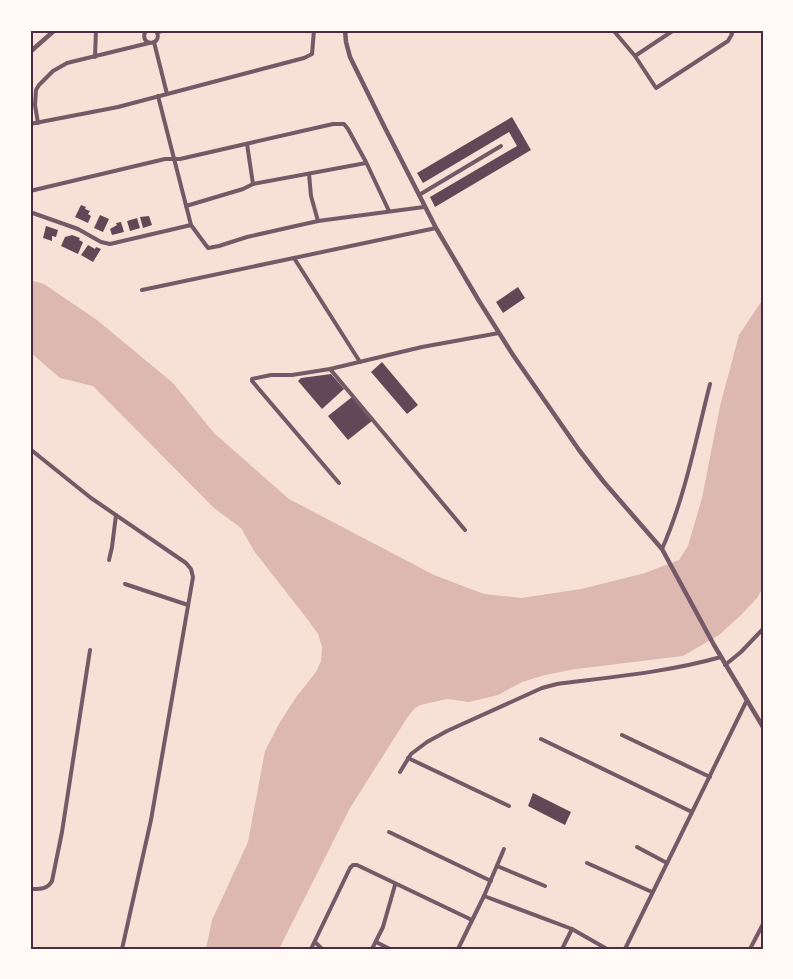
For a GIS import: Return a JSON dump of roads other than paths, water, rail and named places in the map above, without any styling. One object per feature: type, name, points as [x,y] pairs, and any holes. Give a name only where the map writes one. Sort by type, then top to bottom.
[{"type":"street","points":[[30,52],[55,30]]},
{"type":"street","points":[[95,57],[96,30]]},
{"type":"street","points":[[38,123],[36,90],[53,72],[67,63],[151,42],[158,37],[156,31],[167,30]]},
{"type":"street","points":[[30,124],[118,106],[304,58],[312,54],[314,30]]},
{"type":"street","points":[[345,30],[350,57],[436,228],[499,333],[579,450],[670,561],[714,645],[763,727]]},
{"type":"street","points":[[613,30],[635,56],[656,88],[728,41],[732,34],[730,30]]},
{"type":"street","points":[[635,56],[674,30]]},
{"type":"street","points":[[145,31],[144,38],[151,42],[167,94]]},
{"type":"street","points":[[158,96],[191,225],[208,248],[318,221],[424,207]]},
{"type":"street","points":[[30,191],[165,159],[180,159],[333,124],[344,124],[366,162],[389,211]]},
{"type":"street","points":[[247,144],[253,184]]},
{"type":"street","points":[[419,195],[501,146]]},
{"type":"street","points":[[186,206],[253,184],[366,162]]},
{"type":"street","points":[[309,174],[311,196],[318,221]]},
{"type":"street","points":[[30,212],[78,229],[100,242],[110,244],[191,225]]},
{"type":"street","points":[[141,290],[436,228]]},
{"type":"street","points":[[294,258],[360,362]]},
{"type":"street","points":[[339,483],[252,380],[271,375],[292,375],[330,369],[422,347],[499,333]]},
{"type":"street","points":[[330,369],[465,530]]},
{"type":"street","points":[[662,549],[679,503],[710,384]]},
{"type":"street","points":[[30,449],[91,498],[186,563],[193,577],[151,820],[123,949]]},
{"type":"street","points":[[109,560],[116,515]]},
{"type":"street","points":[[125,584],[188,605]]},
{"type":"street","points":[[726,665],[763,629]]},
{"type":"street","points":[[30,889],[49,886],[52,881],[62,832],[90,650]]},
{"type":"street","points":[[400,772],[411,754],[447,730],[542,688],[705,662],[721,657]]},
{"type":"street","points":[[625,949],[747,700]]},
{"type":"street","points":[[622,735],[710,777]]},
{"type":"street","points":[[541,739],[692,812]]},
{"type":"street","points":[[408,758],[509,806]]},
{"type":"street","points":[[389,832],[491,881]]},
{"type":"street","points":[[637,847],[667,863]]},
{"type":"street","points":[[458,949],[504,849]]},
{"type":"street","points":[[587,863],[652,892]]},
{"type":"street","points":[[312,949],[353,865],[472,921]]},
{"type":"street","points":[[497,866],[545,886]]},
{"type":"street","points":[[372,949],[383,927],[395,885]]},
{"type":"street","points":[[484,896],[572,929],[607,949]]},
{"type":"street","points":[[750,949],[763,924]]},
{"type":"street","points":[[562,949],[572,929]]},
{"type":"street","points":[[315,942],[322,949]]},
{"type":"street","points":[[376,942],[390,949]]}]
